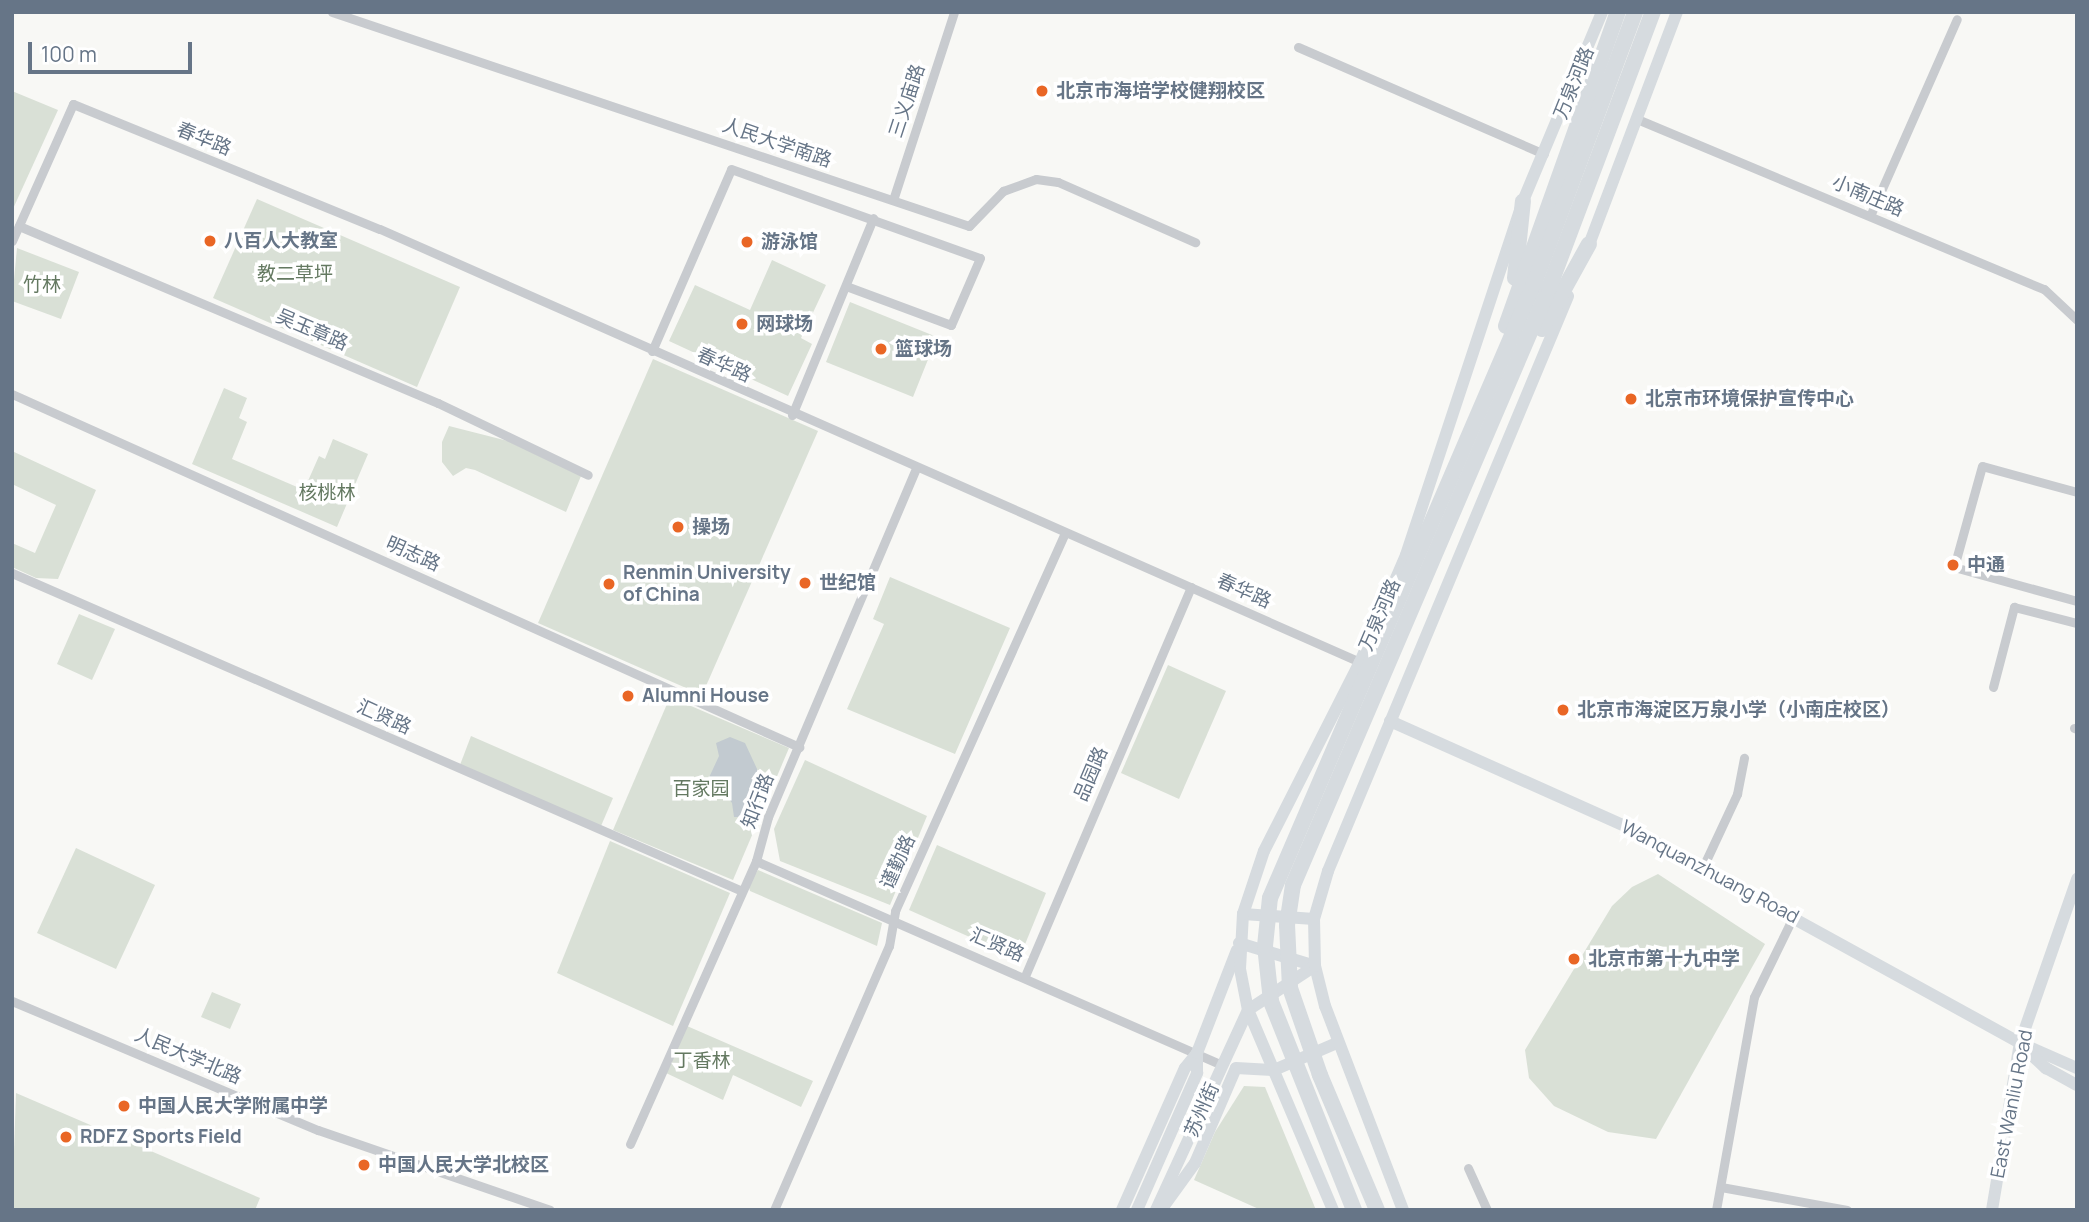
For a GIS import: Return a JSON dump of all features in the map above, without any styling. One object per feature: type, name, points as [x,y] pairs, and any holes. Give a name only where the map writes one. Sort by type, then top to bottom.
[{"type":"highway","points":[[1484,396],[1512,305],[1618,12]]},
{"type":"highway","name":"万泉河路","points":[[1354,1210],[1271,1000],[1265,946],[1273,887],[1534,284],[1635,12]]},
{"type":"highway","name":"万泉河路","points":[[1377,1210],[1320,1075],[1290,988],[1287,925],[1293,885],[1505,395],[1653,12]]},
{"type":"highway","points":[[1512,305],[1523,201]]},
{"type":"highway","points":[[1505,395],[1589,244]]},
{"type":"street","name":"人民大学南路","points":[[332,12],[969,226],[1003,191],[1037,179],[1058,182],[1195,242]]},
{"type":"street","name":"三义庙路","points":[[893,200],[954,12]]},
{"type":"street","name":"万泉河路","points":[[1333,1210],[1248,1010],[1239,943],[1243,914],[1264,851],[1360,662],[1406,555],[1523,201],[1602,12]]},
{"type":"street","points":[[1403,1210],[1337,1043],[1315,966],[1314,919],[1328,871],[1589,244],[1677,12]]},
{"type":"street","points":[[1870,216],[1957,19]]},
{"type":"street","points":[[1298,47],[1544,154]]},
{"type":"street","name":"春华路","points":[[19,226],[73,104],[380,229],[792,415],[1360,662]]},
{"type":"street","name":"小南庄路","points":[[1637,118],[2044,289],[2077,320]]},
{"type":"street","points":[[652,351],[731,169],[980,258],[951,325],[846,286]]},
{"type":"street","points":[[792,415],[873,218]]},
{"type":"street","points":[[12,242],[19,226]]},
{"type":"street","name":"吴玉章路","points":[[19,226],[438,403],[588,475]]},
{"type":"street","name":"明志路","points":[[12,394],[799,747]]},
{"type":"street","points":[[2077,492],[1983,466],[1954,567],[2077,601]]},
{"type":"street","name":"知行路","points":[[630,1144],[756,860],[768,817],[916,469]]},
{"type":"street","name":"谨勤路","points":[[774,1210],[889,946],[894,920],[1065,533]]},
{"type":"street","name":"汇贤路","points":[[12,573],[742,891]]},
{"type":"street","name":"品园路","points":[[1025,976],[1191,587]]},
{"type":"street","points":[[1993,687],[2014,607],[2077,623]]},
{"type":"street","name":"Wanquanzhuang Road","points":[[1390,721],[1620,823],[2020,1043],[2077,1068]]},
{"type":"street","points":[[1703,867],[1737,794],[1744,758]]},
{"type":"street","name":"汇贤路","points":[[756,860],[1025,976],[1222,1065]]},
{"type":"street","name":"East Wanliu Road","points":[[1992,1210],[2020,1043],[2077,879]]},
{"type":"street","points":[[1243,914],[1314,919]]},
{"type":"street","points":[[1716,1210],[1754,997],[1793,917]]},
{"type":"street","points":[[1239,943],[1315,966]]},
{"type":"street","name":"苏州街","points":[[1122,1210],[1185,1068],[1197,1054],[1239,943]]},
{"type":"street","points":[[1248,1010],[1315,966]]},
{"type":"street","name":"人民大学北路","points":[[12,1001],[318,1130],[550,1210]]},
{"type":"street","name":"苏州街","points":[[1159,1210],[1248,1010]]},
{"type":"street","points":[[1274,1070],[1337,1043]]},
{"type":"street","name":"Wanquanzhuang Road","points":[[2020,1043],[2046,1068],[2077,1085]]},
{"type":"street","name":"苏州街","points":[[1137,1210],[1197,1073],[1197,1054]]},
{"type":"street","name":"苏州街","points":[[1159,1210],[1195,1163],[1236,1068],[1274,1070]]},
{"type":"street","points":[[1468,1168],[1487,1210]]},
{"type":"street","points":[[1721,1187],[1847,1210]]},
{"type":"green space","points":[[12,91],[58,110],[12,211]]},
{"type":"green space","name":"教二草坪","points":[[257,199],[460,287],[417,387],[213,298]]},
{"type":"green space","name":"竹林","points":[[17,248],[79,272],[61,319],[12,301]]},
{"type":"green space","name":"网球场","points":[[772,260],[826,285],[801,338],[812,344],[788,396],[669,341],[695,285],[750,310]]},
{"type":"green space","name":"篮球场","points":[[850,302],[937,337],[913,397],[826,362]]},
{"type":"green space","name":"操场","points":[[653,359],[818,431],[702,695],[538,623]]},
{"type":"green space","name":"核桃林","points":[[224,388],[247,398],[239,418],[247,422],[232,459],[304,490],[319,456],[325,459],[333,439],[368,454],[337,527],[192,464]]},
{"type":"green space","points":[[449,426],[508,441],[581,476],[566,512],[475,470],[466,468],[453,476],[442,462],[442,442]]},
{"type":"green space","points":[[12,451],[96,490],[58,579],[36,578],[12,567],[12,543],[35,553],[56,505],[12,484]]},
{"type":"green space","points":[[890,577],[1010,628],[955,754],[847,709],[884,624],[873,619]]},
{"type":"green space","points":[[79,614],[115,629],[92,680],[57,664]]},
{"type":"green space","points":[[1168,665],[1226,691],[1179,799],[1121,773]]},
{"type":"green space","name":"百家园","points":[[670,697],[789,748],[733,880],[613,830]]},
{"type":"green space","points":[[471,736],[613,798],[601,826],[460,765]]},
{"type":"green space","points":[[805,760],[927,816],[890,905],[780,861],[774,829]]},
{"type":"green space","points":[[610,841],[730,893],[673,1026],[557,973]]},
{"type":"green space","points":[[937,845],[1046,893],[1019,959],[909,910]]},
{"type":"green space","points":[[76,848],[155,885],[116,969],[37,933]]},
{"type":"green space","points":[[758,870],[882,923],[877,946],[750,891],[748,884]]},
{"type":"green space","points":[[1658,874],[1765,944],[1656,1139],[1608,1132],[1554,1106],[1529,1078],[1525,1050],[1612,906],[1632,887]]},
{"type":"green space","points":[[212,992],[241,1004],[230,1029],[201,1017]]},
{"type":"green space","name":"丁香林","points":[[687,1026],[813,1081],[801,1107],[733,1075],[723,1100],[666,1073]]},
{"type":"green space","points":[[1244,1086],[1265,1087],[1316,1210],[1261,1210],[1194,1180],[1215,1132]]},
{"type":"green space","name":"RDFZ Sports Field","points":[[16,1093],[260,1198],[255,1210],[12,1210]]},
{"type":"shaded area","points":[[730,737],[745,743],[758,771],[742,817],[734,817],[732,803],[722,790],[706,784],[719,756],[716,743]]},
{"type":"place","name":"北京市海培学校健翔校区","points":[[1042,91]]},
{"type":"place","name":"八百人大教室","points":[[210,241]]},
{"type":"place","name":"游泳馆","points":[[747,242]]},
{"type":"place","name":"网球场","points":[[742,324]]},
{"type":"place","name":"篮球场","points":[[881,349]]},
{"type":"place","name":"北京市环境保护宣传中心","points":[[1631,399]]},
{"type":"place","name":"操场","points":[[678,527]]},
{"type":"place","name":"中通","points":[[1953,565]]},
{"type":"place","name":"世纪馆","points":[[805,583]]},
{"type":"place","name":"Renmin University of China","points":[[609,584]]},
{"type":"place","name":"Alumni House","points":[[628,696]]},
{"type":"place","name":"北京市海淀区万泉小学（小南庄校区）","points":[[1563,710]]},
{"type":"place","name":"北京市第十九中学","points":[[1574,959]]},
{"type":"place","name":"中国人民大学附属中学","points":[[124,1106]]},
{"type":"place","name":"RDFZ Sports Field","points":[[66,1137]]},
{"type":"place","name":"中国人民大学北校区","points":[[364,1165]]}]
